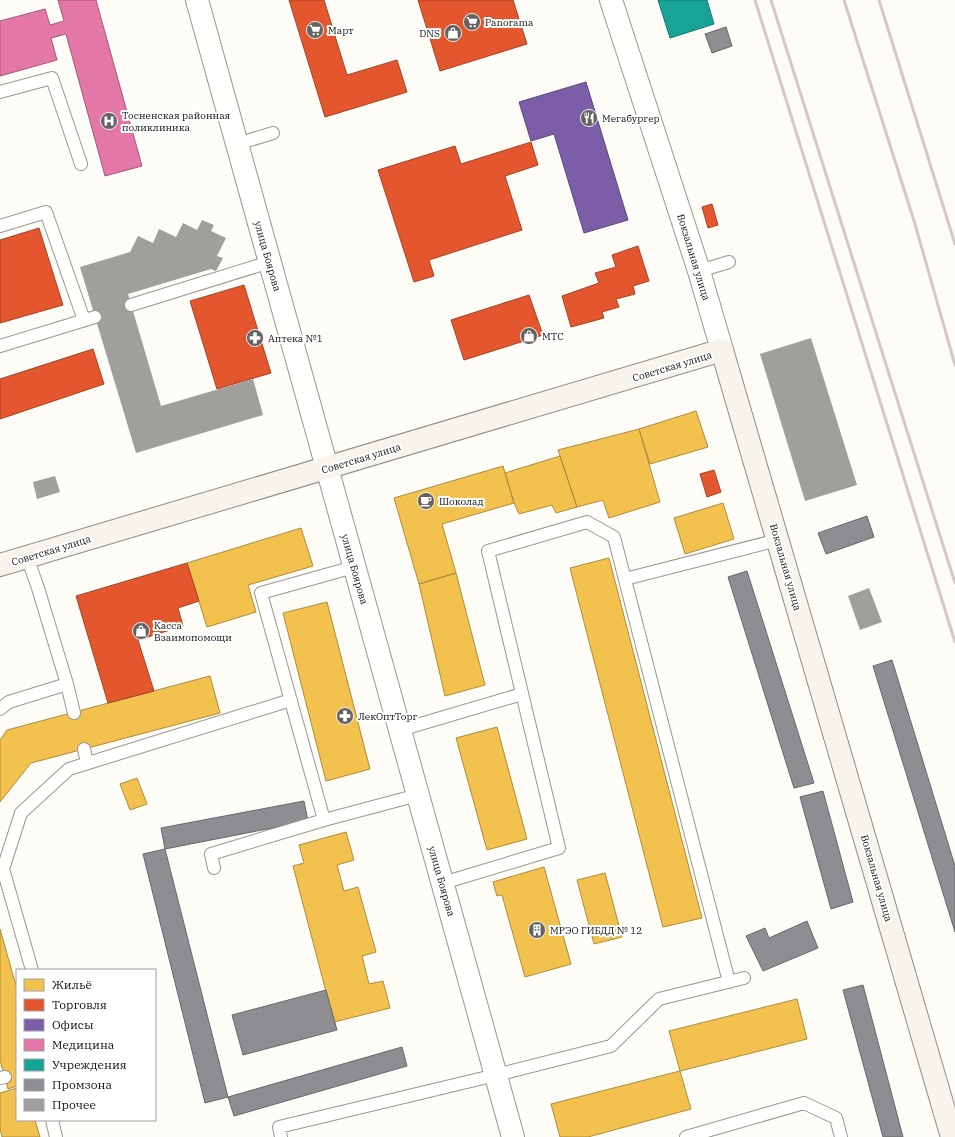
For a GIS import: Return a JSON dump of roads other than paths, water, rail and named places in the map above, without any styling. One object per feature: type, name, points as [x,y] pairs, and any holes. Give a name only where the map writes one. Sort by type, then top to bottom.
[{"type":"street","name":"улица Боярова","points":[[197,0],[513,1137]]},
{"type":"street","name":"Вокзальная улица","points":[[611,0],[699,271],[952,1137]]},
{"type":"street","name":"Советская улица","points":[[0,565],[722,350]]},
{"type":"lane","points":[[0,92],[52,78],[81,164]]},
{"type":"lane","points":[[237,144],[273,133]]},
{"type":"lane","points":[[0,226],[46,212],[89,318],[0,346]]},
{"type":"lane","points":[[131,305],[270,262]]},
{"type":"lane","points":[[699,271],[728,262]]},
{"type":"lane","points":[[443,883],[558,848],[488,551],[587,522],[614,537],[729,982]]},
{"type":"lane","points":[[625,579],[778,540]]},
{"type":"lane","points":[[27,557],[67,684],[74,713]]},
{"type":"lane","points":[[324,820],[261,593],[354,567]]},
{"type":"lane","points":[[0,709],[9,702],[67,684]]},
{"type":"lane","points":[[400,730],[522,694]]},
{"type":"lane","points":[[32,969],[3,869],[21,813],[69,769],[291,700]]},
{"type":"lane","points":[[84,749],[87,763]]},
{"type":"lane","points":[[214,868],[211,854],[324,820],[418,795]]},
{"type":"lane","points":[[282,1137],[279,1127],[611,1046],[659,999],[744,978]]},
{"type":"lane","points":[[686,1137],[804,1103],[836,1118],[841,1137]]},
{"type":"lane","points":[[52,1121],[56,1137]]},
{"type":"railway","points":[[755,0],[955,642]]},
{"type":"railway","points":[[771,0],[955,583]]},
{"type":"railway","points":[[844,0],[915,224],[955,365]]},
{"type":"railway","points":[[879,0],[955,244]]},
{"type":"place","name":"Panorama","points":[[472,22]]},
{"type":"place","name":"Март","points":[[315,30]]},
{"type":"place","name":"DNS","points":[[453,33]]},
{"type":"place","name":"Мегабургер","points":[[589,118]]},
{"type":"place","name":"Тосненская районная поликлиника","points":[[109,121]]},
{"type":"place","name":"МТС","points":[[529,336]]},
{"type":"place","name":"Аптека №1","points":[[255,338]]},
{"type":"place","name":"Шоколад","points":[[426,501]]},
{"type":"place","name":"Касса Взаимопомощи","points":[[141,631]]},
{"type":"place","name":"ЛекОптТорг","points":[[345,716]]},
{"type":"place","name":"МРЭО ГИБДД № 12","points":[[537,930]]}]
